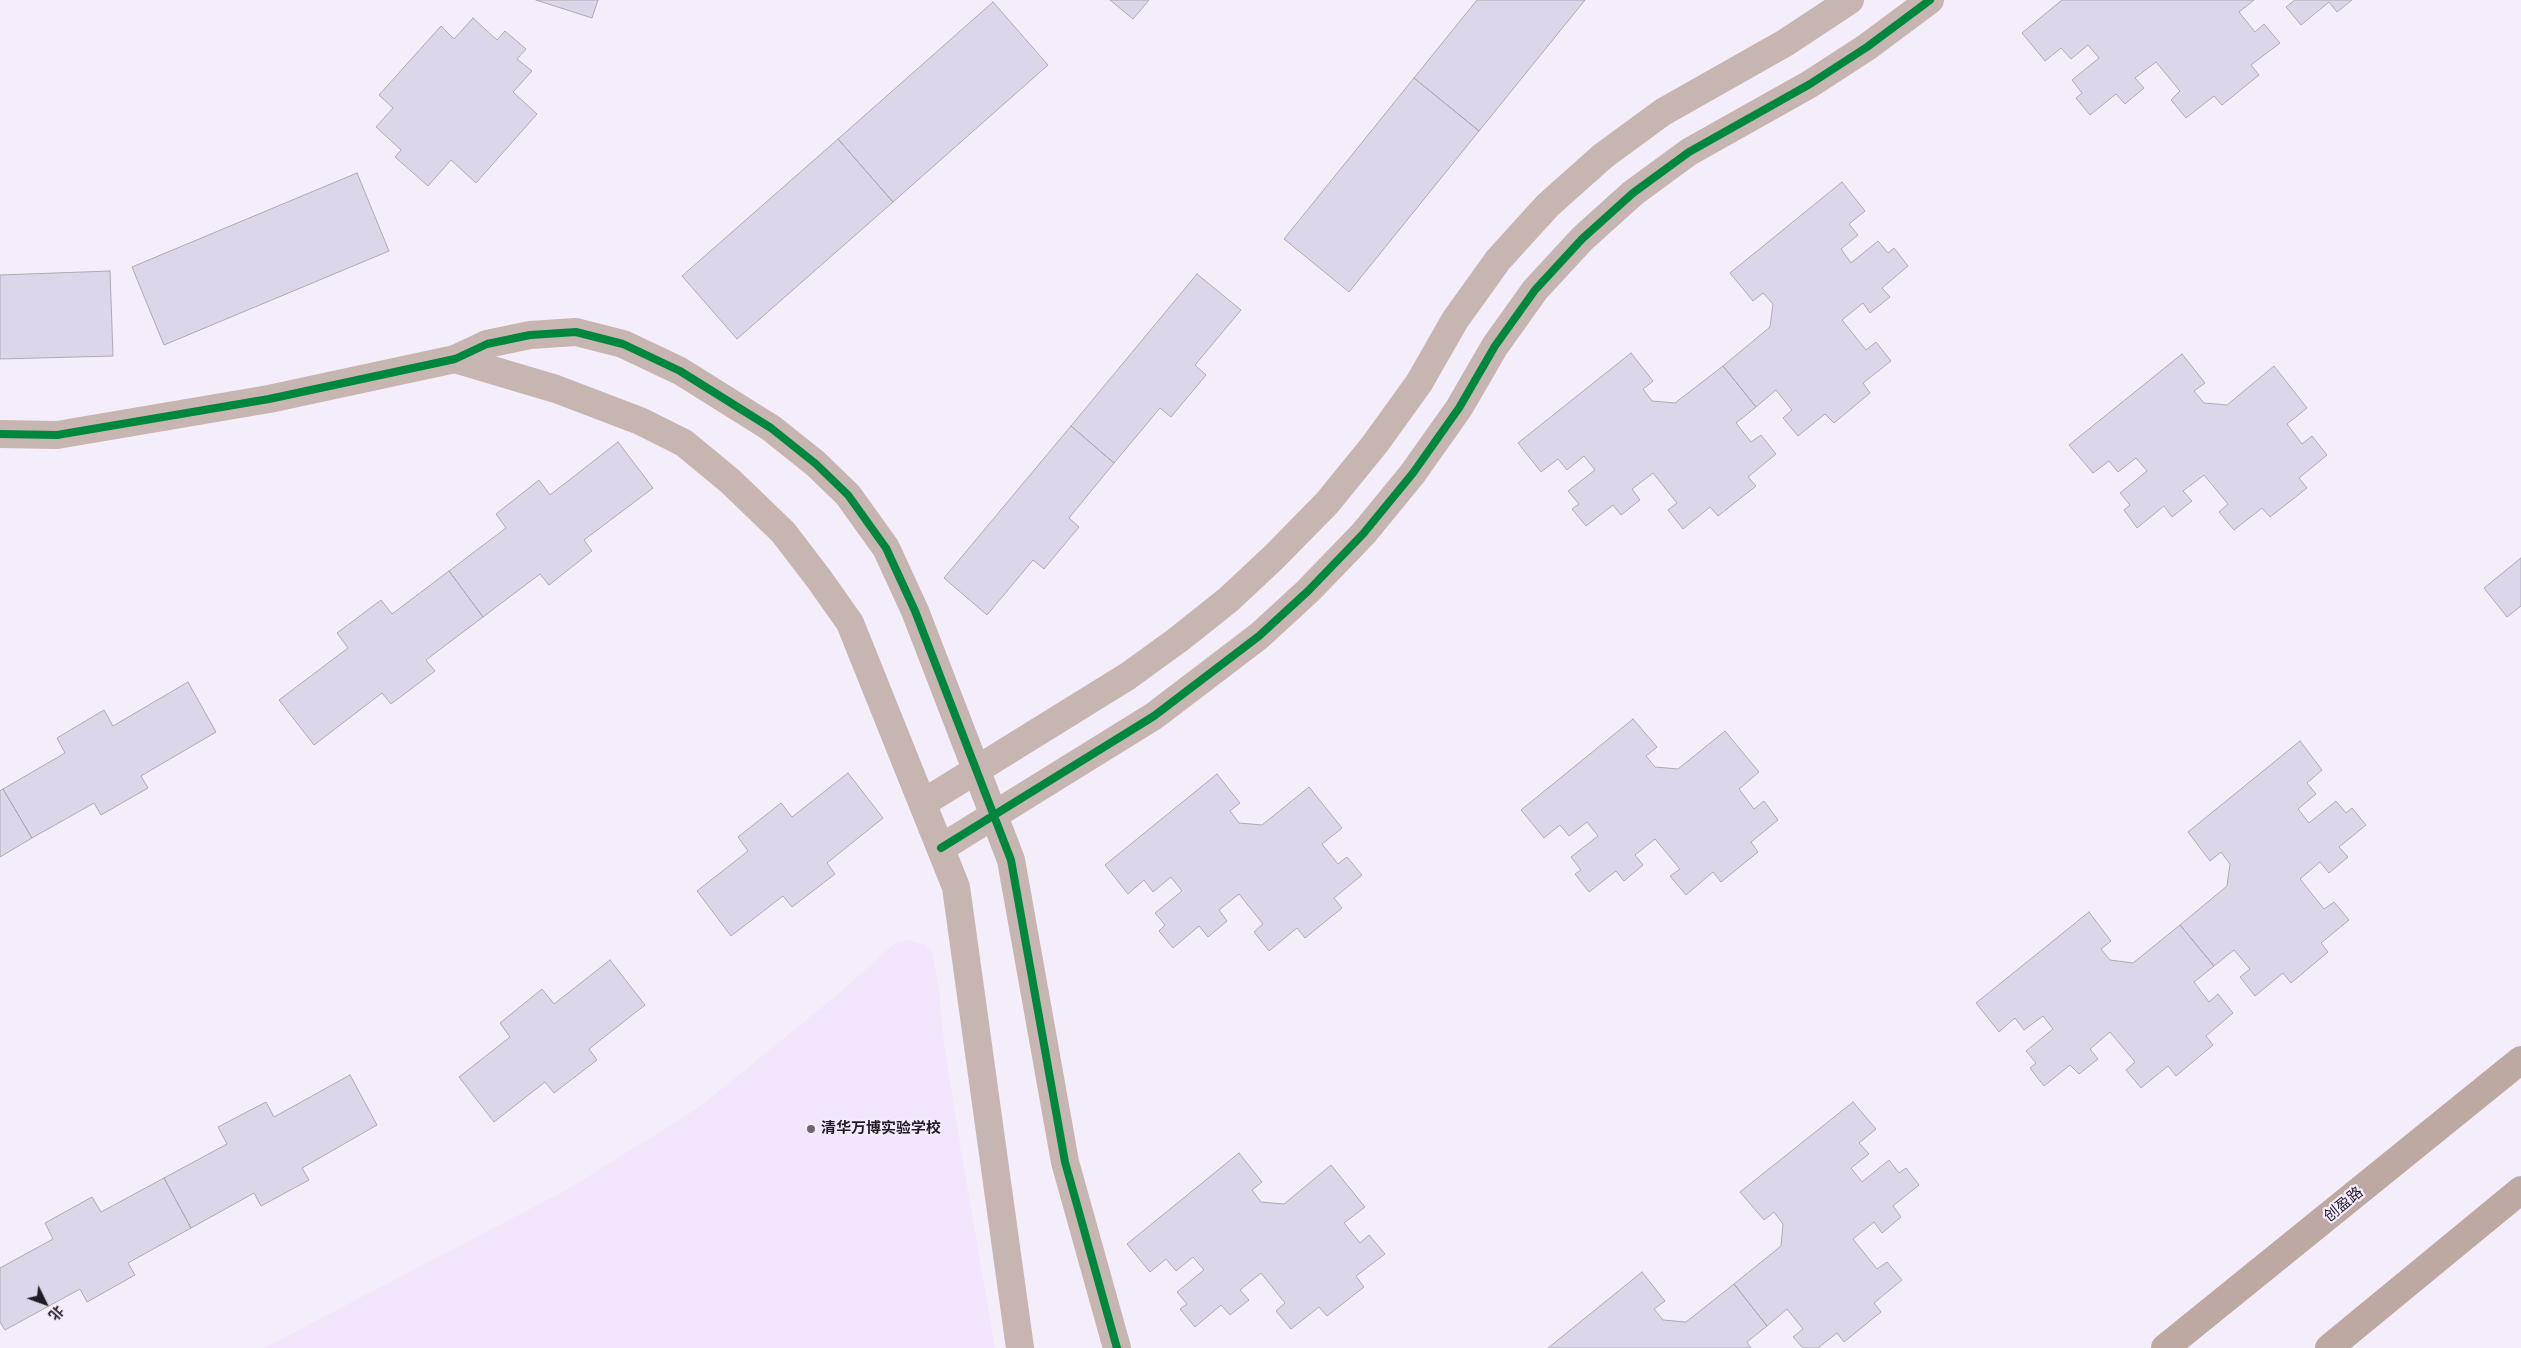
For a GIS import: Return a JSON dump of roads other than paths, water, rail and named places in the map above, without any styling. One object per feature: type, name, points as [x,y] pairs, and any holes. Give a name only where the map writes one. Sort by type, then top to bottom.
[{"type":"street","points":[[923,804],[1128,676],[1228,600],[1327,503],[1375,444],[1419,382],[1455,320],[1498,260],[1548,205],[1603,156],[1663,112],[1785,43],[1850,0]]},
{"type":"street","points":[[941,848],[1154,716],[1259,636],[1308,591],[1363,534],[1413,473],[1459,408],[1495,346],[1535,290],[1582,238],[1633,192],[1689,152],[1810,84],[1868,47],[1930,0]]},
{"type":"street","points":[[0,434],[57,435],[269,398],[455,359],[487,344],[530,334],[576,332],[623,344],[680,371],[786,440],[816,464],[848,495],[886,548],[915,611],[1011,860],[1065,1162],[1117,1348]]},
{"type":"street","points":[[455,359],[556,389],[640,421],[684,443],[730,481],[783,532],[820,579],[850,624],[956,886],[1020,1348]]},
{"type":"street","name":"创盈路","points":[[2165,1348],[2521,1060]]},
{"type":"street","points":[[2329,1348],[2521,1190]]},
{"type":"place","name":"清华万博实验学校","points":[[811,1129]]}]
